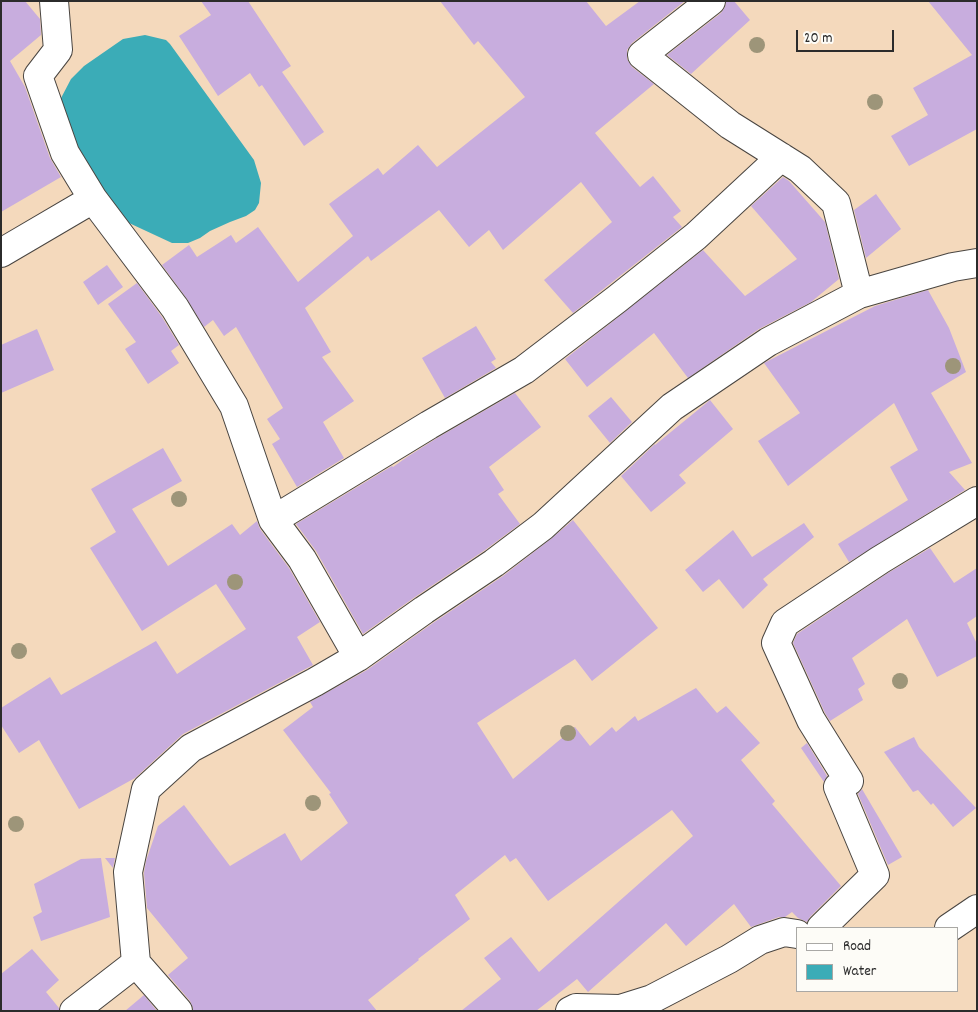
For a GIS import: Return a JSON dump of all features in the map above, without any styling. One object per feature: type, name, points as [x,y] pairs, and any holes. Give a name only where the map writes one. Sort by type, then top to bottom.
[{"type":"street","points":[[54,1],[58,50],[38,76],[65,154],[93,199],[175,308],[234,406],[273,520],[302,559],[358,657]]},
{"type":"street","points":[[711,1],[642,55],[730,125],[800,169],[836,203],[859,294]]},
{"type":"street","points":[[273,520],[429,425],[524,370],[618,299],[696,236],[781,157]]},
{"type":"street","points":[[1,253],[93,199]]},
{"type":"street","points":[[178,1011],[136,963],[128,872],[146,789],[192,748],[316,682],[358,657],[494,563],[543,526],[672,407],[768,342],[859,294],[953,267],[977,263]]},
{"type":"street","points":[[823,927],[875,875],[838,787],[849,781],[811,720],[776,644],[785,623],[880,560],[977,501]]},
{"type":"street","points":[[950,927],[977,909]]},
{"type":"street","points":[[570,1011],[576,1008],[620,1009],[652,999],[729,960],[760,940],[784,932],[796,934]]},
{"type":"street","points":[[74,1011],[136,963]]},
{"type":"water","points":[[145,35],[166,40],[170,44],[254,160],[261,183],[259,203],[255,210],[188,243],[172,243],[129,223],[114,208],[73,156],[60,100],[71,79],[84,66],[123,39]]},
{"type":"building","points":[[1,1],[25,1],[40,19],[41,35],[10,61],[25,87],[50,158],[61,177],[1,212]]},
{"type":"building","points":[[201,1],[248,1],[291,66],[282,72],[324,132],[304,146],[262,85],[259,87],[250,73],[218,96],[179,36],[211,15]]},
{"type":"building","points":[[440,1],[586,1],[606,26],[640,1],[685,1],[632,43],[627,50],[627,59],[632,67],[654,84],[595,133],[640,187],[653,176],[681,211],[673,217],[682,227],[573,313],[544,280],[612,222],[581,182],[503,250],[489,230],[469,247],[439,210],[371,261],[368,256],[305,308],[331,352],[322,357],[354,401],[323,422],[344,458],[297,487],[272,444],[280,439],[267,419],[283,408],[236,327],[224,336],[213,320],[204,327],[187,299],[162,265],[189,245],[197,257],[231,235],[236,243],[258,227],[298,282],[353,236],[329,204],[378,168],[383,175],[418,145],[437,167],[525,97],[478,41],[474,45]]},
{"type":"building","points":[[726,1],[734,1],[750,20],[691,74],[667,55],[721,13]]},
{"type":"building","points":[[928,1],[977,1],[977,129],[909,166],[891,136],[928,115],[913,88],[972,55]]},
{"type":"building","points":[[783,177],[789,181],[825,222],[839,279],[811,302],[759,329],[688,378],[654,333],[587,387],[565,359],[703,250],[745,296],[797,259],[751,206]]},
{"type":"building","points":[[876,194],[901,229],[866,258],[854,210]]},
{"type":"building","points":[[107,265],[123,287],[98,305],[83,282]]},
{"type":"building","points":[[137,283],[162,317],[179,345],[171,351],[179,363],[148,384],[125,349],[136,342],[108,304]]},
{"type":"building","points":[[928,290],[949,328],[966,372],[931,393],[972,463],[949,472],[965,490],[849,562],[838,544],[908,500],[890,467],[918,450],[894,403],[788,486],[758,441],[800,413],[764,363],[875,306]]},
{"type":"building","points":[[476,326],[496,359],[491,362],[496,368],[445,398],[422,358]]},
{"type":"building","points":[[37,329],[54,370],[1,393],[1,345]]},
{"type":"building","points":[[515,393],[541,427],[489,467],[504,490],[498,494],[520,524],[363,634],[316,551],[296,524]]},
{"type":"building","points":[[611,397],[632,422],[610,443],[588,416]]},
{"type":"building","points":[[710,400],[733,429],[679,475],[686,483],[651,512],[621,476],[655,444]]},
{"type":"building","points":[[163,448],[182,481],[132,509],[168,566],[232,524],[240,535],[257,521],[260,529],[289,568],[320,622],[297,637],[313,665],[183,734],[135,778],[79,809],[39,740],[19,753],[1,725],[1,708],[50,677],[61,695],[156,641],[177,674],[246,629],[216,584],[142,631],[90,548],[116,532],[91,489]]},
{"type":"building","points":[[573,520],[658,628],[592,681],[575,659],[477,723],[513,779],[575,727],[590,746],[612,727],[616,732],[635,716],[638,721],[696,688],[717,713],[726,706],[760,743],[741,760],[775,801],[772,804],[841,886],[807,922],[798,918],[792,912],[785,917],[779,917],[751,927],[734,904],[686,946],[666,923],[588,992],[577,979],[536,1011],[461,1011],[501,979],[484,958],[511,937],[539,972],[693,836],[672,810],[548,901],[516,858],[510,862],[505,855],[455,895],[470,919],[368,1000],[377,1011],[193,1011],[190,1001],[168,975],[188,958],[147,908],[144,873],[146,861],[158,826],[184,805],[230,866],[285,833],[301,861],[348,823],[329,794],[331,793],[283,730],[313,707],[310,702],[367,670],[503,576]]},
{"type":"building","points":[[804,523],[814,537],[763,579],[768,585],[743,609],[719,579],[703,592],[685,570],[733,530],[752,557]]},
{"type":"building","points":[[930,548],[954,583],[977,568],[977,616],[967,623],[977,644],[977,656],[937,677],[907,619],[852,658],[865,684],[858,689],[863,700],[830,721],[793,643],[797,634],[888,573]]},
{"type":"building","points":[[914,737],[919,747],[976,808],[953,827],[933,803],[931,805],[918,790],[913,792],[884,752]]},
{"type":"building","points":[[807,743],[827,776],[824,782],[801,748]]},
{"type":"building","points":[[862,789],[902,857],[888,865],[858,794]]},
{"type":"building","points":[[101,858],[110,917],[41,941],[33,917],[42,912],[34,884],[81,859]]},
{"type":"building","points":[[105,858],[115,858],[113,868]]},
{"type":"building","points":[[32,949],[59,980],[46,992],[59,1008],[59,1011],[1,1011],[1,974]]},
{"type":"building","points":[[144,995],[157,1011],[125,1011]]}]
